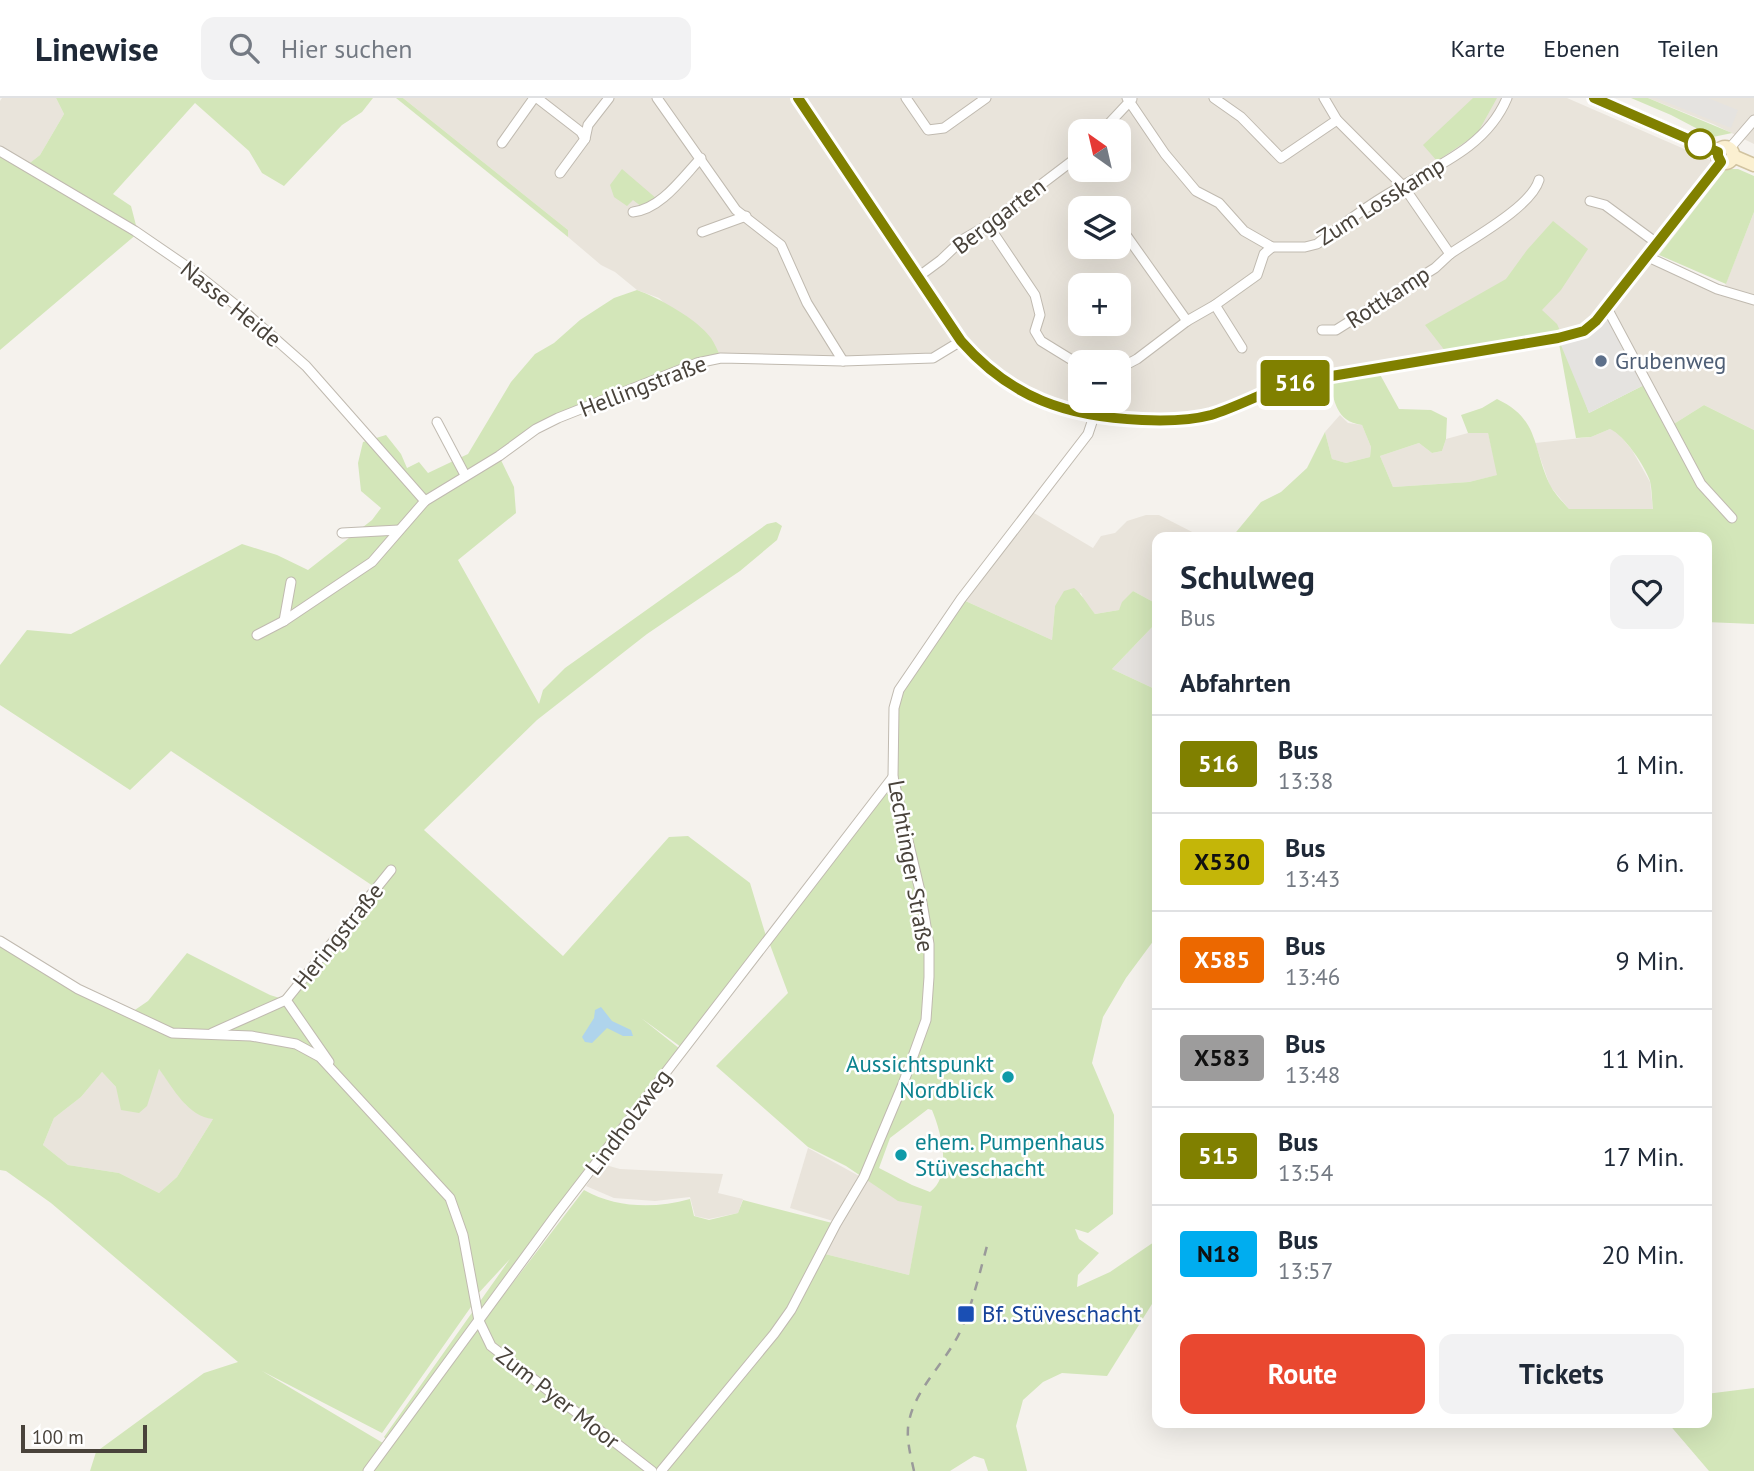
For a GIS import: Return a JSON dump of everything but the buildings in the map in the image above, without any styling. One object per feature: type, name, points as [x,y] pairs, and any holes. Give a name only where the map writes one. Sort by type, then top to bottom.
[{"type":"street","points":[[502,143],[535,98],[581,132],[585,139]]},
{"type":"street","points":[[560,173],[585,139],[588,125],[609,98]]},
{"type":"street","points":[[657,98],[736,210],[781,245],[807,303],[843,361]]},
{"type":"street","points":[[797,98],[961,341],[978,360],[997,376],[1032,398],[1072,412],[1164,421],[1210,415],[1296,382],[1563,337],[1584,331],[1608,307],[1754,120]]},
{"type":"street","points":[[906,98],[928,130],[944,128],[986,98]]},
{"type":"street","points":[[1214,98],[1241,117],[1281,158],[1337,120]]},
{"type":"street","name":"Rottkamp","points":[[1324,98],[1337,120],[1404,187],[1450,254]]},
{"type":"street","name":"Zum Losskamp","points":[[1272,247],[1305,247],[1317,244],[1384,196],[1404,187],[1482,136],[1502,111],[1507,98]]},
{"type":"street","points":[[1112,119],[1130,99],[1165,155],[1196,191],[1219,203],[1244,231],[1272,247],[1264,254],[1257,275],[1131,362]]},
{"type":"street","points":[[1603,100],[1754,165]]},
{"type":"street","name":"Nasse Heide","points":[[0,151],[135,231],[189,268],[247,314],[306,366],[425,501]]},
{"type":"street","points":[[632,212],[644,211],[660,201],[701,158]]},
{"type":"street","name":"Berggarten","points":[[918,277],[962,240],[988,225],[1068,164]]},
{"type":"street","name":"Rottkamp","points":[[1322,330],[1336,330],[1435,268],[1450,254],[1520,205],[1537,189],[1539,180]]},
{"type":"street","points":[[1590,201],[1605,205],[1658,244]]},
{"type":"street","points":[[702,232],[746,216]]},
{"type":"street","points":[[988,225],[1035,295],[1040,315],[1035,331],[1041,341],[1068,358]]},
{"type":"street","points":[[1131,242],[1187,321]]},
{"type":"street","points":[[1648,257],[1717,289],[1754,300]]},
{"type":"street","points":[[1215,305],[1242,348]]},
{"type":"street","points":[[1608,307],[1701,484],[1732,518]]},
{"type":"street","name":"Hellingstraße","points":[[257,635],[284,621],[372,562],[425,501],[499,456],[536,429],[558,418],[697,363],[721,358],[843,361],[933,358],[961,341]]},
{"type":"street","name":"Lechtinger Straße","points":[[661,1471],[791,1310],[864,1177],[903,1084],[926,1020],[929,944],[893,777],[894,708],[899,690],[961,598],[1088,434],[1094,416]]},
{"type":"street","points":[[437,422],[465,475]]},
{"type":"street","points":[[342,533],[399,530]]},
{"type":"street","points":[[284,621],[291,582]]},
{"type":"street","name":"Lindholzweg","points":[[368,1471],[632,1116],[893,777]]},
{"type":"street","name":"Heringstraße","points":[[207,1035],[286,1000],[391,870]]},
{"type":"street","name":"Zum Pyer Moor","points":[[0,941],[78,989],[172,1033],[251,1036],[296,1045],[320,1057],[450,1198],[463,1235],[479,1321],[491,1346],[652,1471]]},
{"type":"street","name":"Zum Pyer Moor","points":[[286,1000],[333,1071]]},
{"type":"shaded area","points":[[2,98],[56,98],[64,114],[40,155],[26,166],[0,151]]},
{"type":"shaded area","points":[[403,98],[1567,98],[1712,161],[1639,258],[1721,296],[1754,212],[1754,430],[1704,405],[1669,427],[1646,384],[1584,331],[1296,382],[1211,415],[1121,419],[1096,413],[1131,413],[1131,350],[1068,350],[1068,406],[1032,398],[961,341],[933,358],[721,358],[659,298],[637,290],[615,272],[601,265],[568,237],[568,230]]},
{"type":"shaded area","points":[[1648,98],[1754,98],[1754,144],[1713,124]]},
{"type":"shaded area","points":[[1656,98],[1708,98],[1738,110],[1731,128]]},
{"type":"shaded area","name":"Grubenweg","points":[[1607,308],[1646,384],[1589,413],[1558,338],[1584,331]]},
{"type":"shaded area","points":[[1340,415],[1348,423],[1362,425],[1371,447],[1370,457],[1346,463],[1332,459],[1325,432]]},
{"type":"shaded area","points":[[1610,429],[1617,432],[1632,450],[1650,482],[1653,510],[1569,509],[1550,486],[1535,443],[1591,437]]},
{"type":"shaded area","points":[[1468,433],[1488,433],[1498,475],[1469,482],[1393,487],[1380,456],[1419,443],[1432,453],[1442,451],[1446,439]]},
{"type":"shaded area","points":[[1029,510],[1093,548],[1101,536],[1115,533],[1127,521],[1146,515],[1159,515],[1192,532],[1152,532],[1152,601],[1133,591],[1119,610],[1095,614],[1085,603],[1081,593],[1055,606],[1052,640],[961,599]]},
{"type":"shaded area","points":[[1152,627],[1152,688],[1112,669]]},
{"type":"shaded area","points":[[159,1069],[186,1105],[213,1119],[177,1177],[159,1193],[119,1173],[68,1165],[43,1145],[54,1118],[81,1097],[102,1072],[116,1087]]},
{"type":"shaded area","points":[[808,1148],[859,1176],[833,1221],[790,1208]]},
{"type":"shaded area","points":[[602,1164],[620,1169],[723,1174],[718,1193],[743,1199],[738,1213],[709,1219],[695,1216],[690,1197],[655,1201],[614,1198],[586,1186]]},
{"type":"shaded area","points":[[864,1177],[923,1206],[909,1275],[821,1253]]},
{"type":"green space","points":[[56,98],[373,98],[362,112],[342,125],[284,186],[262,173],[249,151],[195,103],[113,194],[131,206],[138,233],[0,350],[0,151],[26,166],[40,155],[64,114]]},
{"type":"green space","points":[[396,98],[403,98],[568,230],[568,237]]},
{"type":"green space","points":[[1473,98],[1497,98],[1477,134],[1437,161],[1423,145]]},
{"type":"green space","points":[[1631,98],[1648,98],[1732,133],[1713,137]]},
{"type":"green space","points":[[622,169],[657,199],[642,207],[633,200],[627,206],[614,197],[610,185]]},
{"type":"green space","points":[[1726,169],[1738,169],[1754,176],[1754,212],[1726,284],[1659,255]]},
{"type":"green space","points":[[1553,221],[1588,249],[1561,290],[1542,310],[1557,324],[1563,337],[1589,413],[1646,384],[1669,427],[1704,405],[1754,430],[1754,624],[1712,622],[1712,532],[1236,532],[1261,502],[1281,492],[1307,468],[1325,432],[1332,459],[1346,463],[1370,457],[1371,447],[1362,425],[1353,423],[1341,414],[1328,377],[1377,369],[1399,409],[1431,410],[1447,418],[1446,439],[1442,451],[1432,453],[1419,443],[1380,456],[1393,487],[1469,482],[1497,475],[1488,433],[1468,433],[1461,415],[1482,408],[1497,399],[1511,407],[1527,424],[1549,483],[1569,509],[1653,509],[1651,484],[1647,475],[1639,460],[1616,432],[1610,429],[1591,437],[1576,438],[1558,338],[1449,356],[1425,325],[1506,279]]},
{"type":"green space","points":[[637,290],[666,304],[705,331],[721,358],[558,418],[499,456],[514,487],[516,513],[458,560],[539,704],[543,690],[565,668],[767,524],[776,522],[782,526],[777,540],[740,571],[647,634],[537,720],[424,830],[563,956],[669,837],[688,836],[750,883],[766,936],[681,1047],[641,1018],[680,1049],[499,1284],[386,1439],[384,1437],[510,1259],[475,1297],[473,1304],[382,1433],[262,1371],[388,1446],[584,1190],[609,1200],[636,1205],[690,1199],[694,1216],[709,1220],[738,1213],[743,1200],[836,1224],[821,1253],[909,1275],[922,1206],[898,1201],[846,1166],[808,1147],[716,1066],[788,993],[769,942],[893,777],[899,690],[961,599],[1052,640],[1055,606],[1064,591],[1074,588],[1095,614],[1119,610],[1122,602],[1133,591],[1152,601],[1152,627],[1112,669],[1152,688],[1152,943],[1126,978],[1103,1017],[1092,1063],[1114,1115],[1113,1214],[1088,1233],[1075,1229],[1079,1239],[1099,1253],[1078,1275],[1077,1287],[1110,1272],[1152,1243],[1152,1304],[1107,1376],[1062,1373],[1043,1382],[1023,1400],[1016,1426],[1027,1471],[988,1471],[984,1459],[974,1456],[950,1471],[90,1471],[96,1452],[204,1373],[238,1362],[51,1203],[6,1171],[0,1170],[0,941],[129,1014],[148,1001],[187,953],[270,995],[286,1000],[376,888],[171,751],[130,790],[0,705],[0,665],[27,630],[71,634],[242,544],[277,555],[308,570],[372,520],[381,508],[361,491],[358,463],[363,442],[386,435],[401,454],[407,468],[419,462],[428,473],[468,454],[511,382],[535,354],[554,343],[580,320],[614,298]],"holes":[[[159,1069],[176,1093],[196,1113],[213,1119],[177,1177],[159,1193],[119,1173],[68,1165],[43,1145],[54,1118],[81,1097],[102,1072],[116,1087],[121,1110],[139,1113],[147,1106]],[[928,1109],[932,1110],[941,1141],[943,1164],[937,1184],[930,1192],[879,1168],[890,1138]]]},
{"type":"green space","points":[[1754,1388],[1754,1471],[1709,1471],[1672,1428],[1712,1428],[1712,1393]]},
{"type":"water","points":[[601,1007],[612,1021],[631,1030],[633,1036],[623,1036],[607,1028],[592,1043],[585,1042],[582,1037],[594,1018],[595,1010]]},
{"type":"railway","points":[[914,1471],[908,1439],[910,1416],[920,1394],[948,1353],[964,1322],[987,1246]]},
{"type":"bus line","name":"516","points":[[798,98],[961,341],[978,360],[997,376],[1032,398],[1072,412],[1121,419],[1164,421],[1210,415],[1296,382],[1558,338],[1584,331],[1608,307],[1721,162],[1718,152],[1594,98]]},
{"type":"place","name":"Grubenweg","points":[[1601,361]]},
{"type":"place","name":"Aussichtspunkt Nordblick","points":[[1008,1077]]},
{"type":"place","name":"ehem. Pumpenhaus Stüveschacht","points":[[901,1155]]},
{"type":"place","name":"Bf. Stüveschacht","points":[[966,1314]]}]
